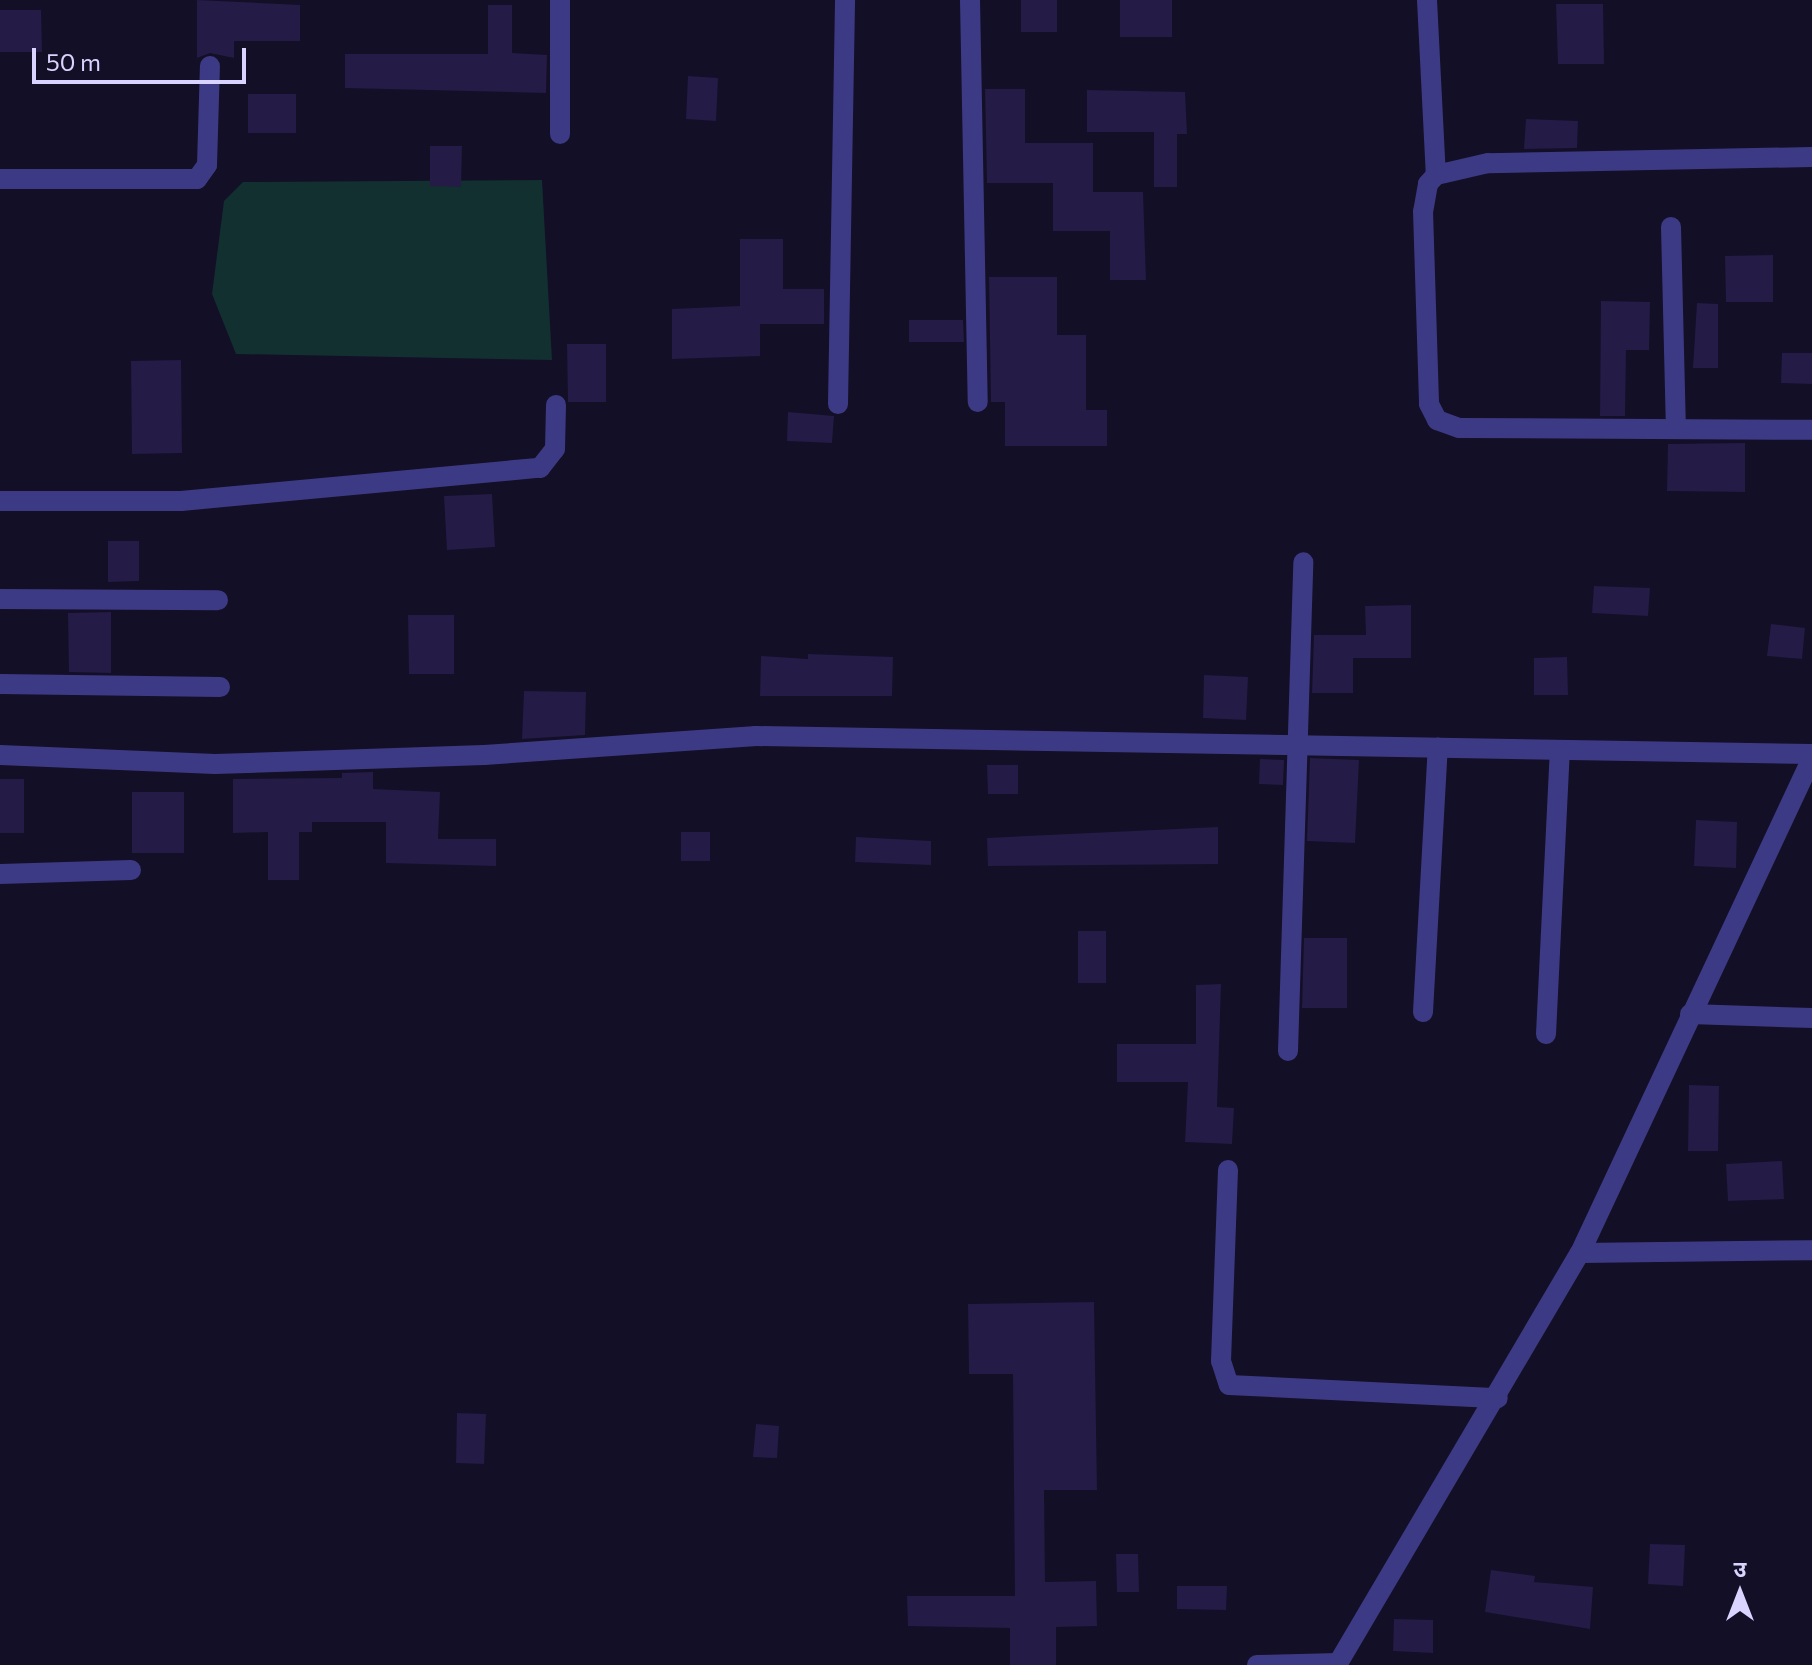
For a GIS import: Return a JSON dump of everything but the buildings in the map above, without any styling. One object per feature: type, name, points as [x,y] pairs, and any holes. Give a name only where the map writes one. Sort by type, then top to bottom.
[{"type":"street","points":[[560,0],[560,134]]},
{"type":"street","points":[[838,404],[845,0]]},
{"type":"street","points":[[970,0],[978,402]]},
{"type":"street","points":[[1427,0],[1436,175]]},
{"type":"street","points":[[0,179],[197,179],[207,165],[210,66]]},
{"type":"street","points":[[1812,157],[1488,163],[1436,175],[1428,184],[1423,211],[1432,416],[1459,428],[1676,426],[1812,430]]},
{"type":"street","points":[[1671,227],[1676,426]]},
{"type":"street","points":[[0,501],[181,501],[540,468],[555,449],[556,405]]},
{"type":"street","points":[[1288,1051],[1300,749],[1303,562]]},
{"type":"street","points":[[0,599],[218,600]]},
{"type":"street","points":[[0,684],[220,687]]},
{"type":"street","points":[[0,755],[215,764],[484,755],[756,736],[1300,749],[1438,747],[1812,756],[1580,1253],[1498,1398],[1337,1664],[1257,1665]]},
{"type":"street","points":[[1423,1012],[1438,747]]},
{"type":"street","points":[[1546,1034],[1560,750]]},
{"type":"street","points":[[0,874],[131,870]]},
{"type":"street","points":[[1690,1014],[1812,1018]]},
{"type":"street","points":[[1228,1170],[1221,1361],[1229,1385],[1498,1398]]},
{"type":"street","points":[[1580,1253],[1812,1250]]},
{"type":"green space","points":[[542,180],[552,360],[236,354],[212,294],[224,201],[243,182]]}]
